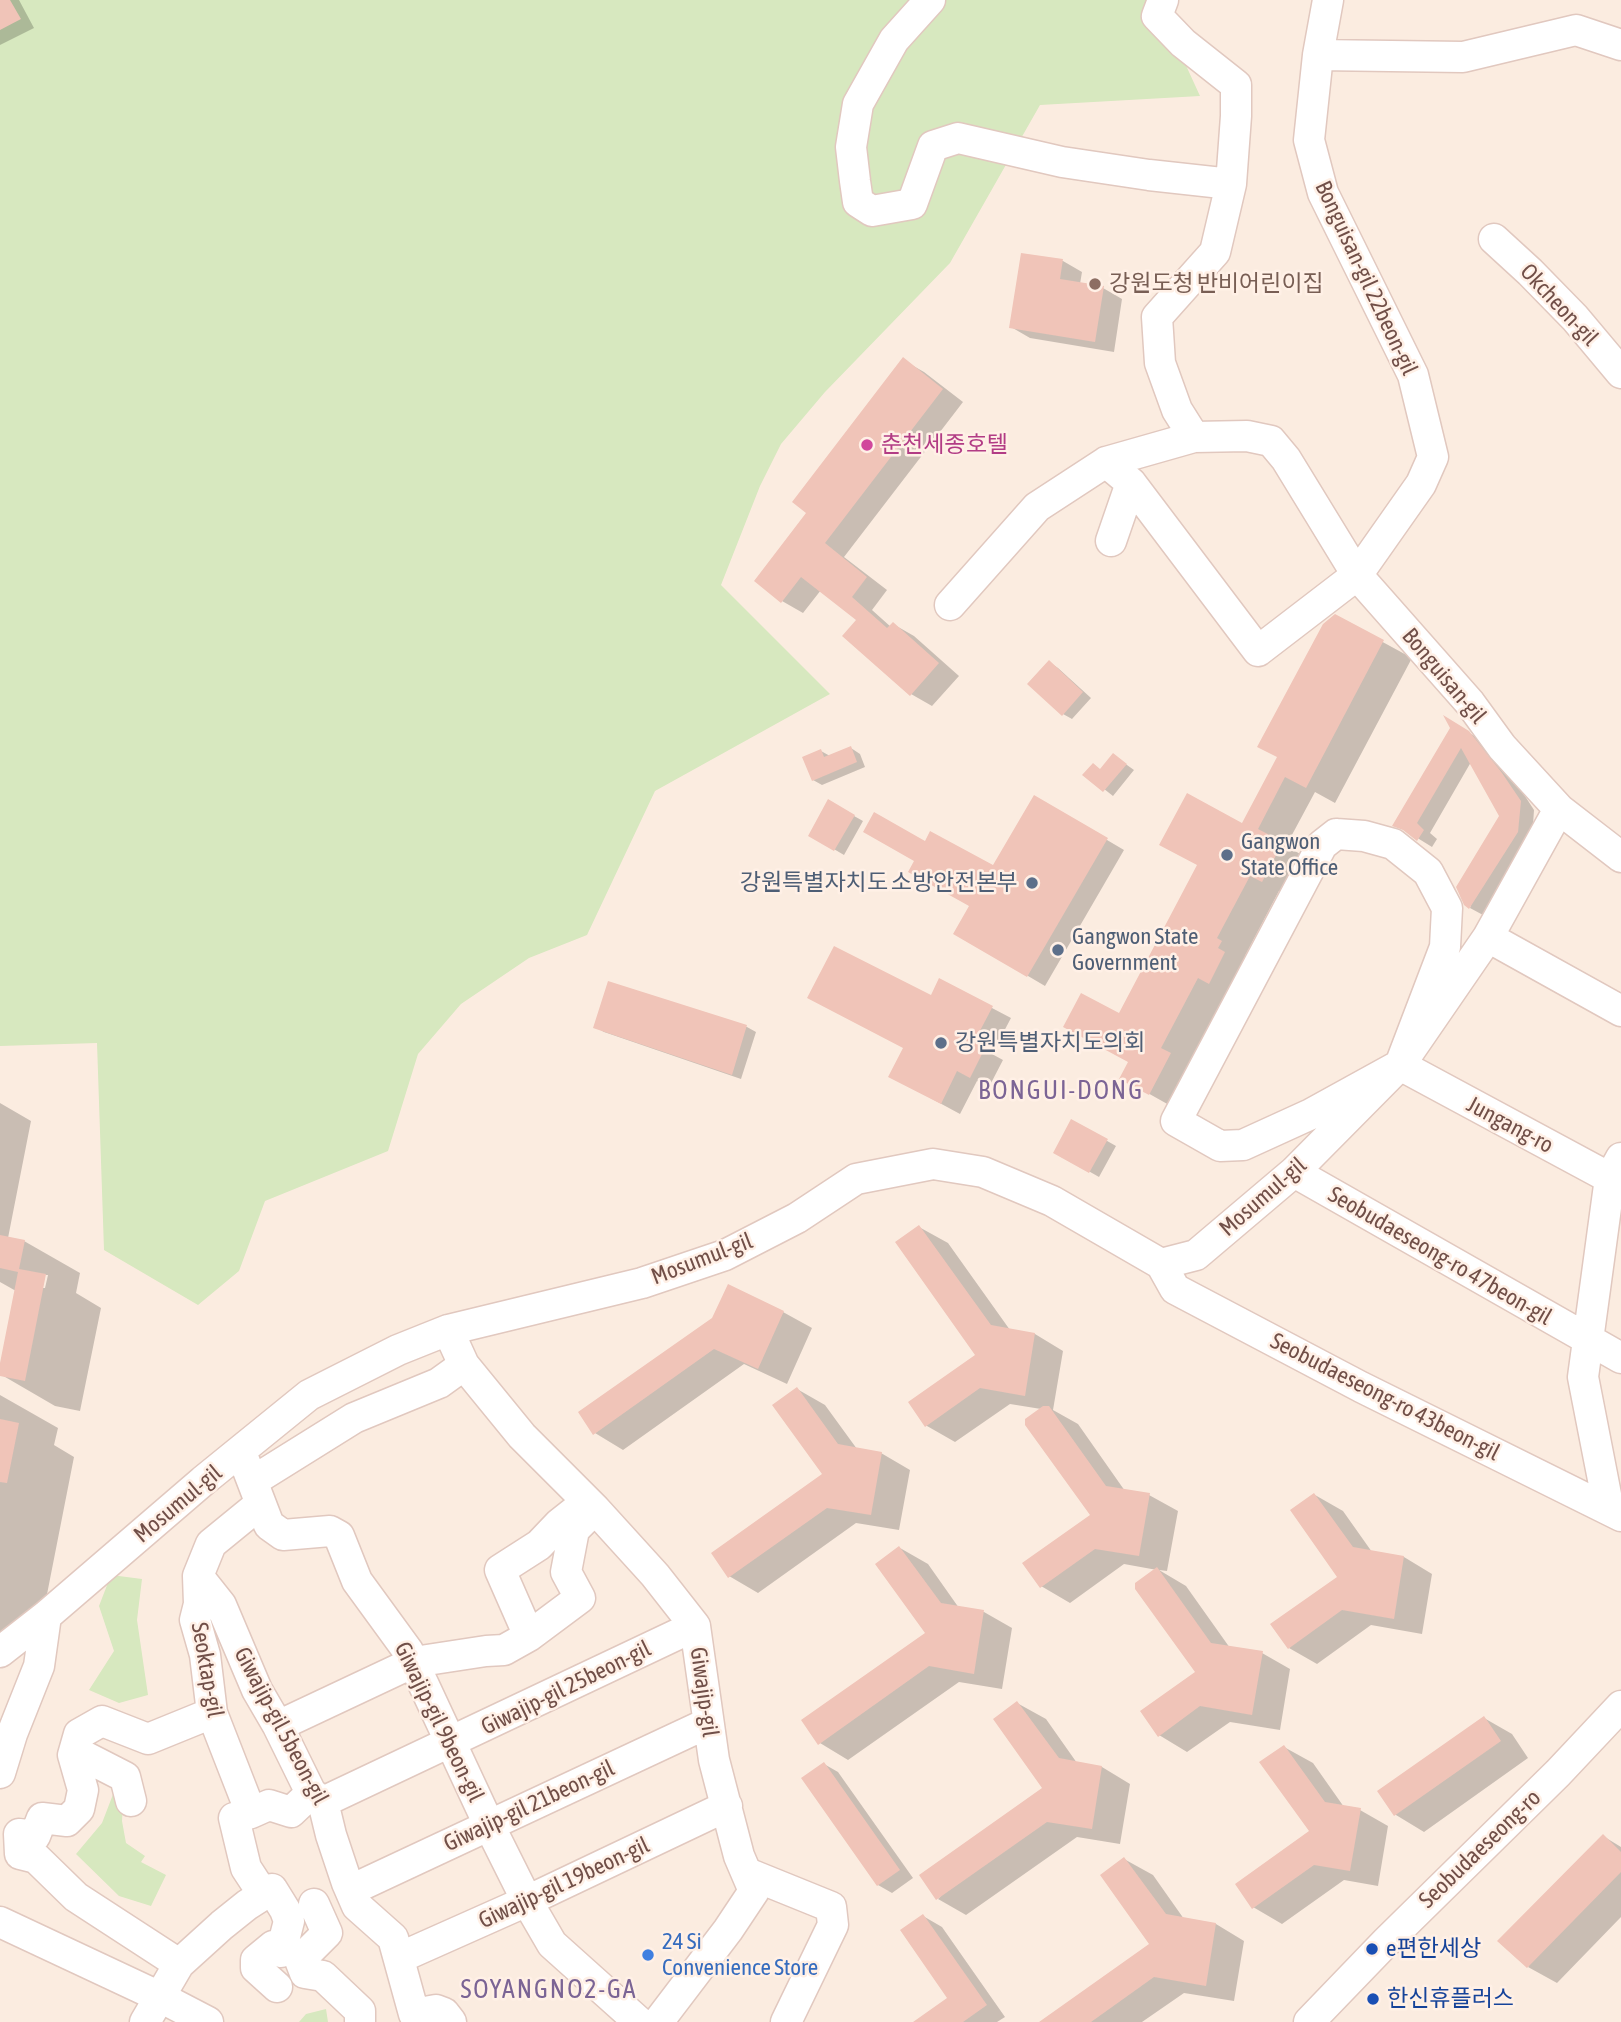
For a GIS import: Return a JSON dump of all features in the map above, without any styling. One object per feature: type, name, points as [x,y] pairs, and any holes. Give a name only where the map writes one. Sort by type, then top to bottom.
[{"type":"street","points":[[930,0],[894,40],[858,104],[851,148],[855,181],[858,202],[872,211],[912,204],[933,146],[958,138],[1062,162],[1231,184]]},
{"type":"street","points":[[1163,0],[1157,16],[1183,43],[1236,85],[1231,184],[1215,252],[1157,317],[1160,363],[1177,410],[1194,437]]},
{"type":"street","name":"Bonguisan-gil 22beon-gil","points":[[1131,483],[1258,651],[1357,575],[1421,484],[1433,457],[1413,375],[1323,193],[1309,140],[1318,55],[1328,0]]},
{"type":"street","points":[[1318,55],[1463,57],[1576,30],[1621,45]]},
{"type":"street","name":"Okcheon-gil","points":[[1494,239],[1575,318],[1621,373]]},
{"type":"street","name":"Bonguisan-gil","points":[[950,605],[1037,507],[1099,465],[1194,437],[1247,436],[1271,441],[1286,459],[1357,575],[1470,703],[1502,747],[1559,809],[1621,857]]},
{"type":"street","points":[[1099,465],[1131,483],[1111,541]]},
{"type":"street","points":[[1400,1065],[1445,947],[1447,908],[1428,872],[1394,844],[1364,836],[1336,834],[1322,845],[1176,1121],[1220,1146],[1244,1145],[1311,1114],[1400,1065],[1488,937],[1559,809]]},
{"type":"street","points":[[1488,937],[1621,1011]]},
{"type":"street","name":"Mosumul-gil","points":[[0,1652],[47,1616],[203,1481],[309,1395],[398,1350],[448,1330],[642,1283],[725,1255],[797,1218],[856,1179],[933,1164],[983,1172],[1052,1201],[1161,1264],[1196,1255],[1294,1172],[1400,1065]]},
{"type":"street","name":"Jungang-ro","points":[[1400,1065],[1617,1174]]},
{"type":"street","name":"Seobudaeseong-ro 47beon-gil","points":[[1294,1172],[1621,1358]]},
{"type":"street","points":[[1615,1513],[1583,1377],[1587,1339],[1617,1174]]},
{"type":"street","name":"Seobudaeseong-ro 43beon-gil","points":[[1161,1264],[1175,1289],[1361,1387],[1615,1513]]},
{"type":"street","name":"Giwajip-gil","points":[[448,1330],[464,1365],[522,1436],[591,1505],[655,1575],[695,1626],[714,1760],[739,1856],[754,1891],[729,1930],[657,2022]]},
{"type":"street","name":"Seoktap-gil","points":[[251,1813],[212,1713],[205,1656],[195,1620],[199,1604],[198,1576],[211,1544],[256,1492],[354,1418],[439,1382],[464,1365]]},
{"type":"street","name":"Giwajip-gil 9beon-gil","points":[[241,1452],[269,1525],[283,1535],[330,1531],[339,1536],[357,1581],[414,1662],[489,1825],[552,1944],[639,2022]]},
{"type":"street","points":[[529,1636],[500,1570],[539,1545],[559,1524],[591,1505]]},
{"type":"street","points":[[278,1726],[414,1662],[504,1650],[529,1636],[580,1598],[566,1572],[574,1530],[591,1505]]},
{"type":"street","name":"Giwajip-gil 5beon-gil","points":[[198,1576],[221,1605],[257,1690],[317,1798],[357,1906],[393,1938],[414,2018],[436,2010],[444,2013],[451,2022]]},
{"type":"street","points":[[0,1773],[39,1666],[47,1616]]},
{"type":"street","name":"Giwajip-gil 25beon-gil","points":[[317,1798],[451,1743],[695,1626]]},
{"type":"street","name":"Seobudaeseong-ro","points":[[1309,2022],[1387,1941],[1558,1773],[1621,1706]]},
{"type":"street","points":[[9,1831],[35,1836],[42,1818],[67,1821],[79,1809],[83,1790],[73,1755],[79,1734],[102,1721],[148,1739],[212,1713]]},
{"type":"street","name":"Giwajip-gil 21beon-gil","points":[[349,1887],[708,1723]]},
{"type":"street","points":[[73,1755],[86,1757],[125,1777],[131,1801]]},
{"type":"street","points":[[317,1798],[291,1812],[269,1805],[234,1818],[246,1868],[327,1933],[300,1960],[305,1973],[323,1976],[360,2011],[360,2022]]},
{"type":"street","name":"Giwajip-gil 19beon-gil","points":[[399,1958],[527,1901],[727,1806]]},
{"type":"street","points":[[9,1831],[20,1854],[36,1858],[76,1897],[178,1964]]},
{"type":"street","points":[[747,1873],[831,1907],[833,1925],[786,2022]]},
{"type":"street","points":[[152,2009],[178,1964],[222,1925],[287,1903],[349,1887]]},
{"type":"street","points":[[277,1987],[256,1968],[256,1960],[273,1946],[281,1952],[289,1921],[287,1903]]},
{"type":"street","points":[[0,1922],[152,2009],[208,2022]]},
{"type":"green space","points":[[0,0],[1156,0],[1200,96],[1040,105],[950,263],[825,392],[781,444],[760,486],[721,585],[830,694],[655,791],[587,935],[529,958],[461,1004],[418,1054],[388,1151],[265,1201],[239,1271],[198,1305],[104,1250],[97,1043],[0,1046]]},
{"type":"green space","points":[[111,1575],[142,1579],[137,1620],[148,1695],[119,1703],[89,1690],[114,1651],[99,1606]]},
{"type":"green space","points":[[117,1784],[123,1802],[122,1821],[126,1843],[145,1856],[141,1862],[166,1875],[151,1906],[119,1896],[76,1854],[102,1823]]},
{"type":"green space","points":[[326,2009],[328,2022],[299,2022],[306,2014]]},
{"type":"building","points":[[0,0],[10,0],[21,19],[0,30]]},
{"type":"building","name":"강원도청 반비어린이집","points":[[1021,253],[1063,259],[1060,279],[1104,286],[1095,342],[1009,328]]},
{"type":"building","name":"춘천세종호텔","points":[[903,357],[943,389],[825,543],[867,577],[852,597],[887,628],[893,622],[939,663],[910,696],[842,636],[856,620],[801,577],[781,603],[754,581],[806,513],[792,502]]},
{"type":"building","name":"Gangwon State Office","points":[[1335,614],[1384,640],[1306,788],[1285,777],[1258,829],[1283,842],[1262,882],[1250,876],[1217,938],[1222,941],[1218,948],[1225,952],[1209,984],[1198,978],[1161,1048],[1171,1053],[1149,1095],[1119,1079],[1128,1062],[1063,1027],[1081,993],[1119,1013],[1197,865],[1159,845],[1187,793],[1242,823],[1277,757],[1257,747],[1323,624]]},
{"type":"building","points":[[1049,660],[1083,692],[1062,716],[1027,684]]},
{"type":"building","points":[[1443,715],[1469,731],[1521,801],[1518,832],[1469,909],[1464,905],[1456,887],[1499,816],[1461,748],[1417,823],[1424,830],[1417,841],[1403,830],[1392,826],[1450,728]]},
{"type":"building","points":[[851,746],[857,762],[812,781],[802,757],[821,749],[824,757]]},
{"type":"building","points":[[1113,753],[1127,764],[1103,792],[1082,775],[1093,763],[1100,769]]},
{"type":"building","name":"강원특별자치도 소방안전본부","points":[[1034,795],[1108,838],[1027,977],[953,934],[969,906],[908,872],[914,861],[863,832],[874,812],[925,841],[930,831],[993,865]]},
{"type":"building","points":[[828,799],[855,815],[834,851],[808,836]]},
{"type":"building","points":[[834,946],[931,995],[939,978],[993,1006],[974,1042],[985,1048],[970,1078],[957,1071],[941,1104],[888,1077],[903,1048],[807,998]]},
{"type":"building","points":[[608,981],[747,1025],[732,1075],[593,1028]]},
{"type":"building","points":[[1071,1119],[1108,1139],[1089,1173],[1053,1153]]},
{"type":"building","points":[[919,1225],[991,1325],[1035,1333],[1025,1396],[980,1388],[925,1427],[908,1402],[975,1355],[895,1242]]},
{"type":"building","points":[[0,1235],[25,1240],[19,1269],[46,1274],[25,1381],[0,1376],[0,1363],[18,1272],[0,1268]]},
{"type":"building","points":[[728,1284],[784,1311],[758,1369],[714,1349],[593,1435],[578,1412],[712,1318]]},
{"type":"building","points":[[797,1387],[838,1444],[882,1452],[871,1515],[827,1508],[728,1578],[711,1553],[822,1474],[772,1405]]},
{"type":"building","points":[[1043,1406],[1049,1406],[1106,1486],[1150,1493],[1139,1556],[1095,1549],[1040,1588],[1022,1563],[1090,1515],[1025,1425],[1025,1419]]},
{"type":"building","points":[[0,1419],[19,1423],[7,1483],[0,1482]]},
{"type":"building","points":[[1314,1493],[1353,1547],[1404,1556],[1394,1619],[1342,1610],[1288,1649],[1270,1624],[1337,1577],[1290,1510]]},
{"type":"building","points":[[899,1546],[941,1603],[984,1610],[974,1674],[929,1666],[818,1745],[801,1720],[925,1633],[875,1564]]},
{"type":"building","points":[[1157,1567],[1211,1643],[1263,1651],[1252,1715],[1200,1706],[1158,1737],[1140,1711],[1195,1672],[1135,1589],[1135,1583]]},
{"type":"building","points":[[1017,1701],[1059,1758],[1102,1766],[1092,1829],[1047,1822],[936,1900],[919,1875],[1042,1788],[993,1719]]},
{"type":"building","points":[[1484,1716],[1501,1741],[1394,1816],[1377,1791]]},
{"type":"building","points":[[1284,1745],[1325,1802],[1361,1808],[1350,1871],[1314,1865],[1252,1909],[1235,1884],[1309,1831],[1259,1762]]},
{"type":"building","points":[[824,1762],[900,1870],[877,1886],[801,1778]]},
{"type":"building","points":[[1603,1834],[1621,1852],[1621,1872],[1527,1968],[1497,1941]]},
{"type":"building","points":[[1124,1857],[1166,1914],[1216,1923],[1206,1986],[1154,1977],[1091,2022],[1039,2022],[1149,1944],[1100,1875]]},
{"type":"building","points":[[923,1914],[987,2005],[963,2022],[913,2022],[947,1998],[900,1930]]},
{"type":"place","name":"강원도청 반비어린이집","points":[[1095,284]]},
{"type":"place","name":"춘천세종호텔","points":[[867,445]]},
{"type":"place","name":"Gangwon State Office","points":[[1227,855]]},
{"type":"place","name":"강원특별자치도 소방안전본부","points":[[1032,883]]},
{"type":"place","name":"Gangwon State Government","points":[[1058,950]]},
{"type":"place","name":"강원특별자치도의회","points":[[941,1043]]},
{"type":"place","name":"e편한세상","points":[[1372,1949]]},
{"type":"place","name":"24 Si Convenience Store","points":[[648,1955]]},
{"type":"place","name":"한신휴플러스","points":[[1373,1999]]},
{"type":"district","name":"BONGUI-DONG","points":[[1061,1091]]},
{"type":"district","name":"SOYANGNO2-GA","points":[[549,1990]]}]
